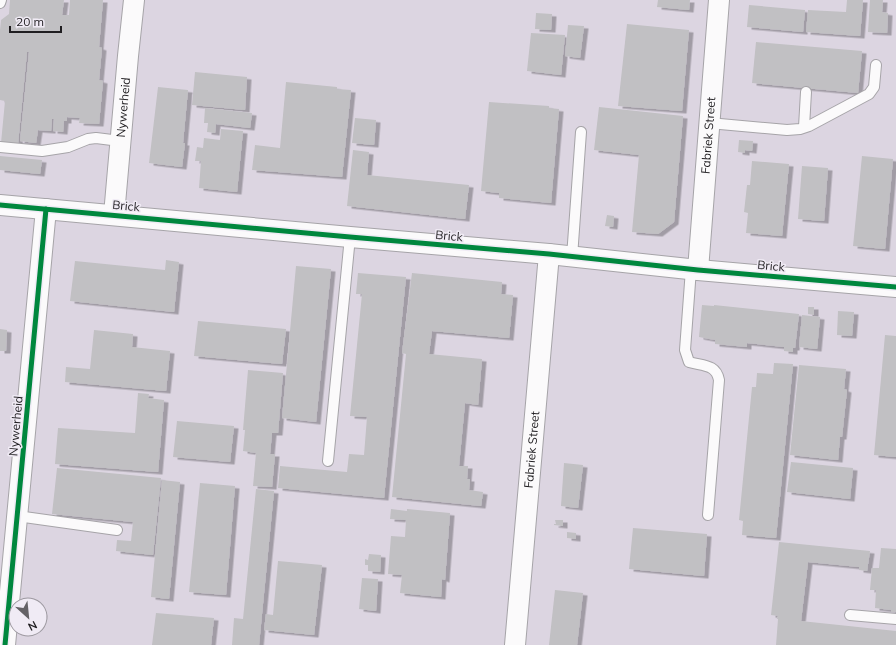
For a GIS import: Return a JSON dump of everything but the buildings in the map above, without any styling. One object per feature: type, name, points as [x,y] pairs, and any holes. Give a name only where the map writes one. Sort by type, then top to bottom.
[{"type":"street","name":"Nywerheid","points":[[114,215],[134,0]]},
{"type":"street","name":"Fabriek Street","points":[[694,270],[710,123],[719,0]]},
{"type":"street","name":"Brick","points":[[0,205],[549,254],[694,270],[896,287]]},
{"type":"street","name":"Nywerheid","points":[[5,645],[46,209]]},
{"type":"street","name":"Fabriek Street","points":[[516,645],[549,254]]},
{"type":"lane","points":[[710,123],[787,130],[804,127],[869,94],[874,87],[876,65]]},
{"type":"lane","points":[[804,127],[806,92]]},
{"type":"lane","points":[[572,257],[581,132]]},
{"type":"lane","points":[[0,146],[42,151],[68,147],[88,139],[96,138],[120,141]]},
{"type":"lane","points":[[328,461],[350,237]]},
{"type":"lane","points":[[694,270],[685,350],[690,362],[713,368],[718,373],[719,380],[708,515]]},
{"type":"lane","points":[[17,516],[117,530]]},
{"type":"lane","points":[[850,616],[896,619]]},
{"type":"shaded area","points":[[0,0],[896,0],[896,645],[0,645]]},
{"type":"cycle path","points":[[0,205],[549,254],[698,270],[896,287]]},
{"type":"cycle path","points":[[5,645],[46,209]]}]
